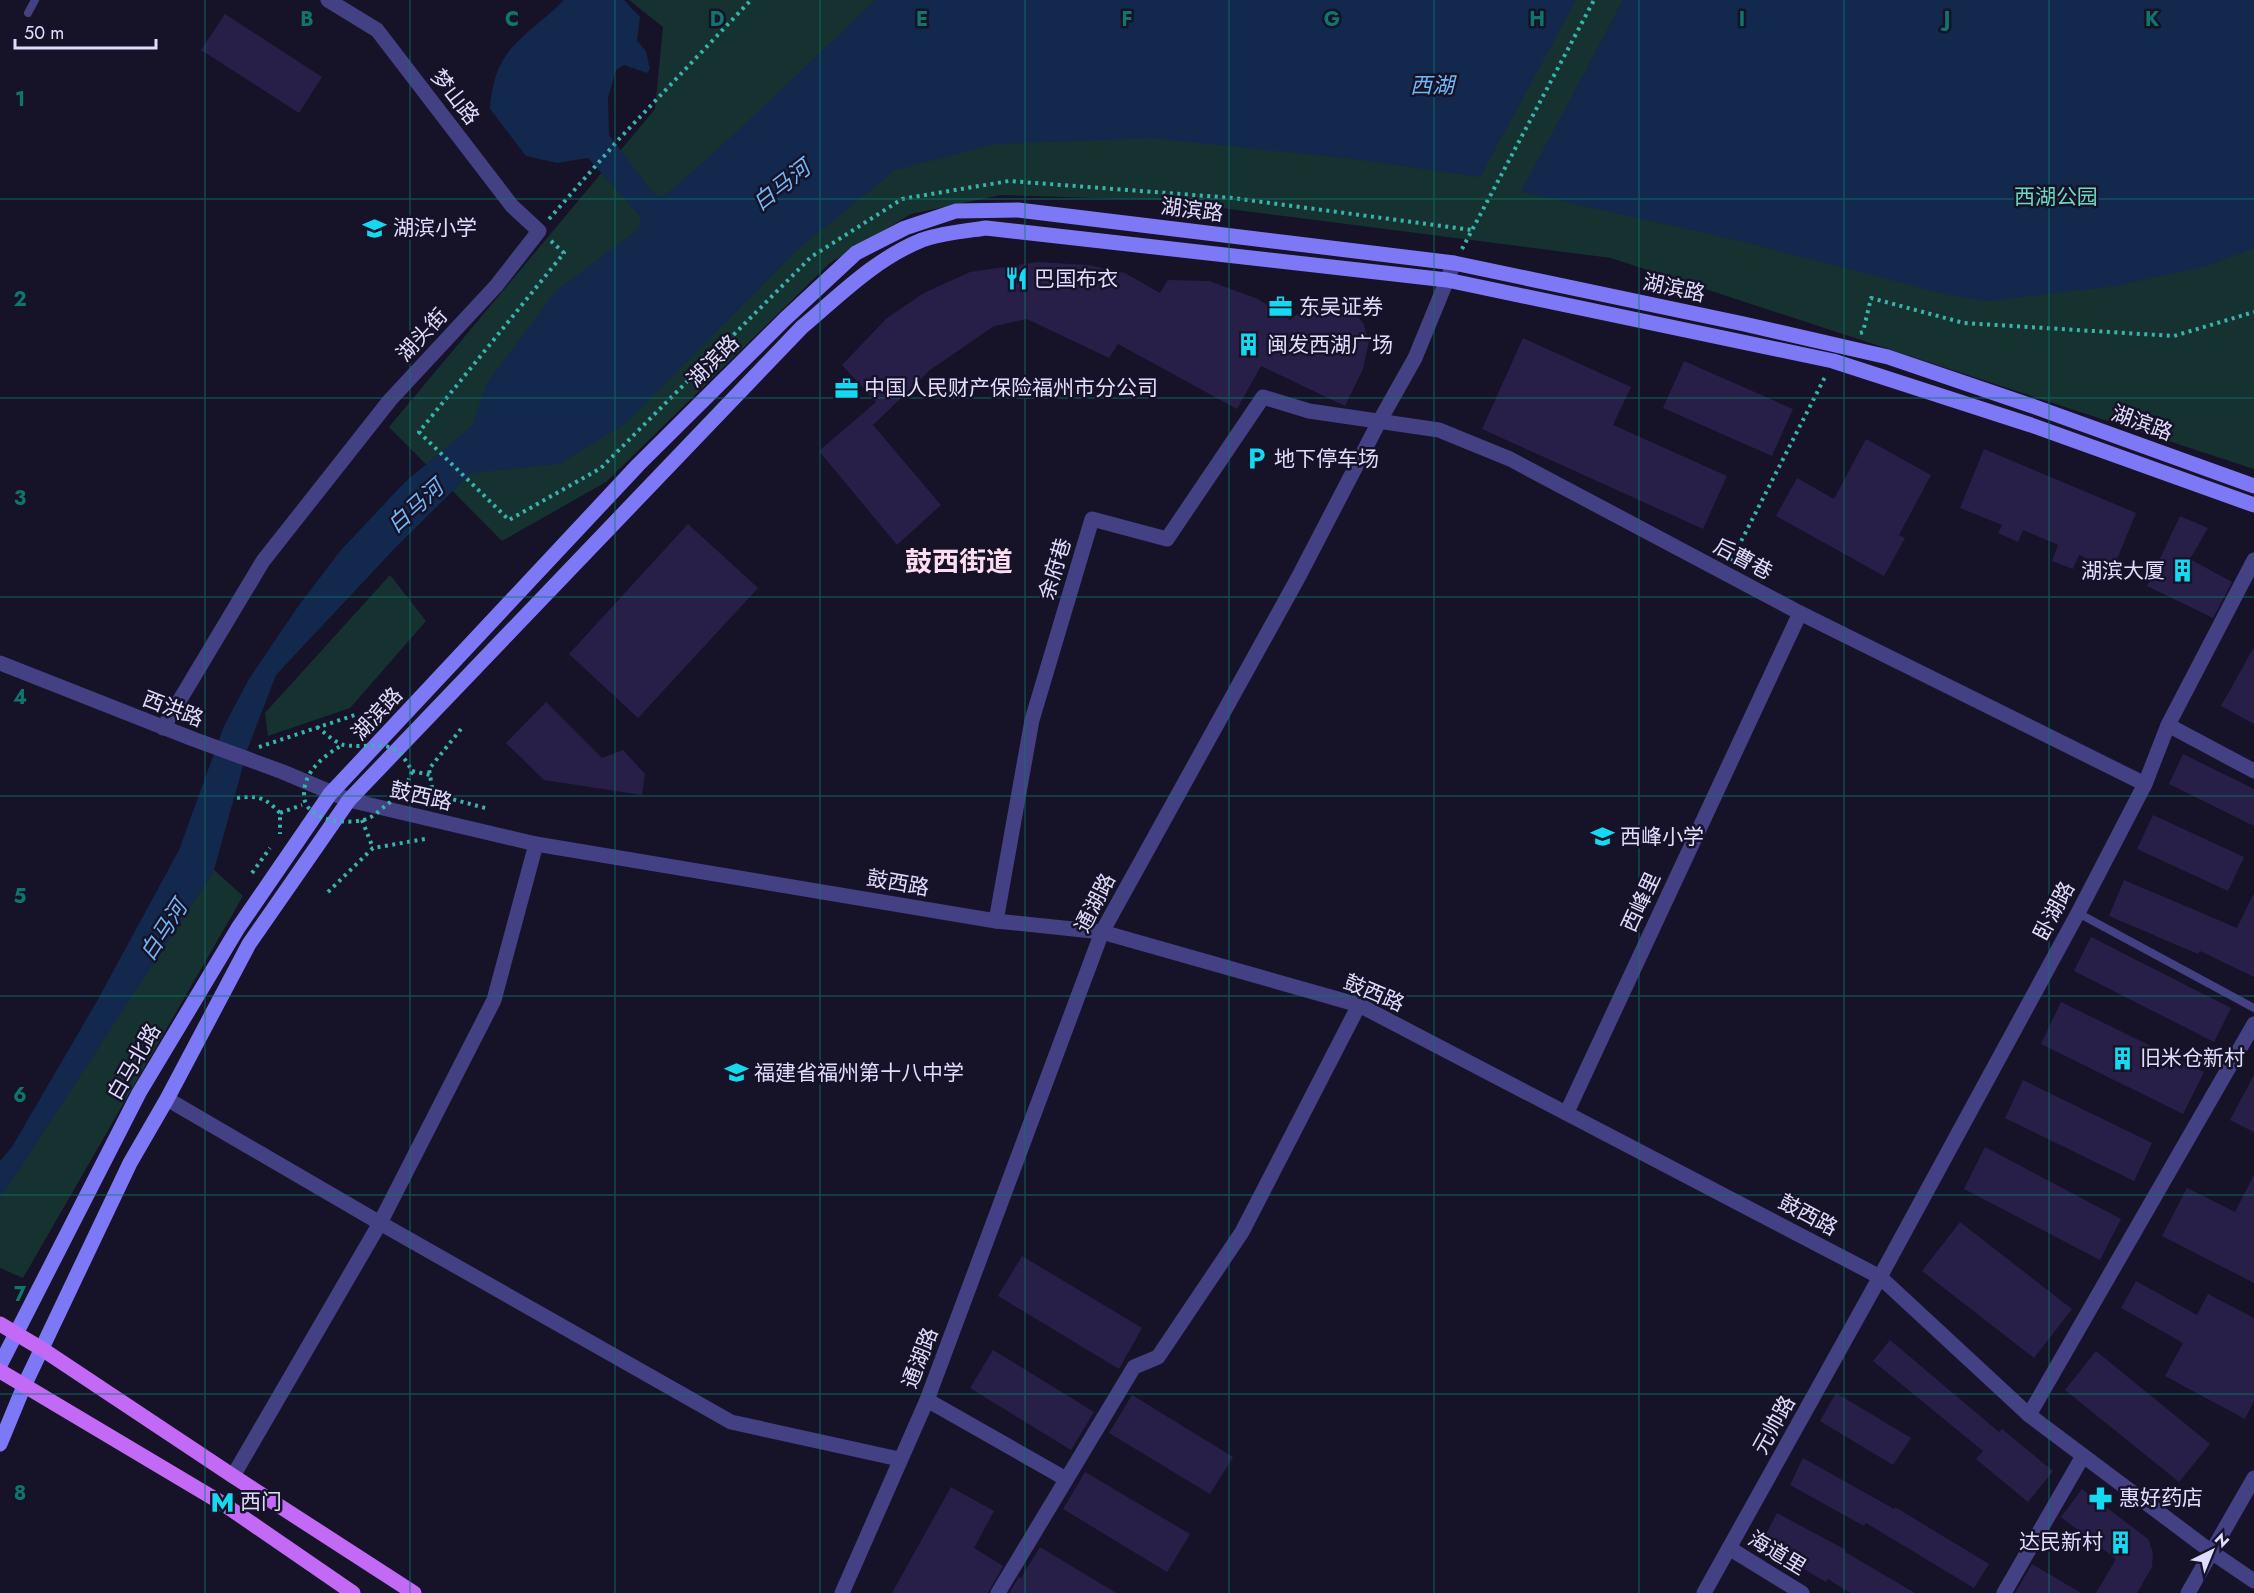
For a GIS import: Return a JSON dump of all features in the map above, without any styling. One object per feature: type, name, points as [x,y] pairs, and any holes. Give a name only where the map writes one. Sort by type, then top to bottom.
[{"type":"main road","name":"湖滨路","points":[[330,794],[639,465],[785,319],[856,253],[905,228],[956,211],[1018,210],[1454,263],[1888,357],[2254,486]]},
{"type":"main road","name":"湖滨路","points":[[0,1444],[24,1386],[130,1163],[167,1099],[249,944],[349,801],[802,327],[882,260],[923,240],[960,231],[986,228],[1448,280],[1833,361],[2031,425],[2254,506]]},
{"type":"main road","name":"白马北路","points":[[0,1365],[139,1093],[238,928],[330,794]]},
{"type":"main road","points":[[0,1324],[42,1349],[414,1593]]},
{"type":"main road","points":[[0,1371],[225,1505],[353,1593]]},
{"type":"street","name":"梦山路","points":[[328,0],[377,30],[512,206],[539,231]]},
{"type":"street","name":"湖头街","points":[[164,728],[263,561],[390,400],[496,286],[539,231]]},
{"type":"street","name":"通湖路","points":[[842,1593],[899,1459],[927,1400],[1102,932],[1293,586],[1415,358],[1454,263]]},
{"type":"street","name":"余府巷","points":[[996,921],[1032,720],[1092,519],[1167,539],[1263,396],[1309,411]]},
{"type":"street","name":"后曹巷","points":[[1309,411],[1439,430],[1510,459],[1800,613],[2145,784]]},
{"type":"street","name":"卧湖路","points":[[1880,1276],[2078,913],[2145,784],[2168,725],[2254,560]]},
{"type":"street","name":"西峰里","points":[[1567,1112],[1800,613]]},
{"type":"street","name":"西洪路","points":[[0,663],[283,772],[330,794]]},
{"type":"street","points":[[2168,725],[2254,771]]},
{"type":"street","name":"鼓西路","points":[[330,794],[349,801],[536,844],[996,921],[1102,932],[1359,1005],[1880,1276],[2029,1415],[2213,1553],[2254,1581]]},
{"type":"street","points":[[233,1476],[380,1224],[494,1000],[536,844]]},
{"type":"street","points":[[998,1593],[1134,1367],[1158,1356],[1242,1232],[1359,1005]]},
{"type":"street","points":[[2029,1415],[2254,1024]]},
{"type":"street","points":[[167,1099],[380,1224],[731,1422],[899,1459]]},
{"type":"street","name":"元帅路","points":[[1704,1593],[1880,1276]]},
{"type":"street","points":[[927,1400],[1066,1479]]},
{"type":"street","points":[[2004,1593],[2084,1456]]},
{"type":"street","points":[[2188,1593],[2254,1478]]},
{"type":"street","name":"海道里","points":[[1729,1548],[1802,1593]]},
{"type":"lane","points":[[28,13],[35,0]]},
{"type":"lane","points":[[2078,913],[2254,1008]]},
{"type":"path","points":[[751,0],[620,138],[539,231],[564,253],[419,432],[509,520],[601,468],[811,257],[902,199],[1009,181],[1233,198],[1472,230],[1594,0]]},
{"type":"path","points":[[1863,332],[1871,298],[1964,323],[2174,336],[2254,312]]},
{"type":"path","points":[[1725,574],[1833,361]]},
{"type":"path","points":[[257,747],[355,715]]},
{"type":"path","points":[[317,727],[342,745]]},
{"type":"path","points":[[461,729],[429,770],[434,794],[489,809]]},
{"type":"path","points":[[342,745],[386,745],[405,758],[412,771],[409,783],[371,818],[342,822],[326,819],[306,803],[304,794],[309,775],[322,758],[342,745]]},
{"type":"path","points":[[412,771],[430,775]]},
{"type":"path","points":[[237,798],[249,796],[268,800],[280,813],[281,833],[252,873]]},
{"type":"path","points":[[280,813],[306,803]]},
{"type":"path","points":[[362,820],[373,848]]},
{"type":"path","points":[[328,892],[373,848],[425,839]]},
{"type":"green space","name":"西湖公园","points":[[629,0],[2254,0],[2254,469],[1611,258],[1159,200],[1001,195],[911,214],[830,263],[606,482],[502,541],[389,427],[655,109],[663,27]]},
{"type":"green space","points":[[390,575],[426,621],[350,708],[268,736],[265,713]]},
{"type":"green space","points":[[214,870],[243,896],[23,1278],[0,1268],[0,1197]]},
{"type":"water","name":"西湖","points":[[564,0],[624,0],[640,17],[637,41],[646,51],[650,69],[647,73],[624,65],[616,70],[608,98],[609,135],[653,193],[661,197],[728,140],[876,0],[1576,0],[1480,177],[1354,159],[1151,138],[995,144],[895,170],[798,249],[626,423],[559,464],[471,473],[395,548],[276,675],[248,748],[214,870],[0,1199],[0,1161],[12,1147],[97,1001],[179,850],[224,726],[249,679],[299,605],[341,550],[405,482],[472,426],[487,383],[556,291],[637,230],[641,222],[639,215],[588,158],[557,163],[526,156],[490,109],[493,88],[505,57],[525,35]]},
{"type":"water","points":[[1623,0],[2254,0],[2254,248],[2207,266],[2115,286],[1988,301],[1948,295],[1741,241],[1521,192]]},
{"type":"building","points":[[225,14],[322,77],[299,113],[201,50]]},
{"type":"building","points":[[1038,262],[1088,265],[1125,273],[1160,293],[1168,280],[1209,281],[1258,299],[1290,320],[1310,304],[1331,298],[1348,305],[1363,323],[1369,341],[1363,369],[1345,406],[1261,366],[1237,409],[1118,344],[1109,358],[1027,319],[994,326],[930,370],[873,425],[941,505],[897,545],[819,451],[876,402],[842,365],[887,318],[924,293],[970,272]]},
{"type":"building","points":[[1523,338],[1631,387],[1613,425],[1727,476],[1703,529],[1482,429]]},
{"type":"building","points":[[1684,361],[1793,409],[1772,456],[1663,408]]},
{"type":"building","points":[[1866,439],[1931,475],[1899,535],[1905,538],[1884,576],[1776,516],[1797,478],[1834,499]]},
{"type":"building","points":[[1984,449],[2136,513],[2113,569],[2079,555],[2073,569],[2052,561],[2058,545],[2023,530],[2018,542],[1998,533],[2002,525],[1960,508]]},
{"type":"building","name":"湖滨大厦","points":[[2180,516],[2208,528],[2190,559],[2232,582],[2213,618],[2147,586]]},
{"type":"building","points":[[688,524],[758,588],[638,718],[569,654]]},
{"type":"building","points":[[2254,647],[2254,724],[2221,706]]},
{"type":"building","points":[[546,702],[602,758],[623,750],[645,774],[642,795],[544,780],[506,743]]},
{"type":"building","points":[[2183,754],[2254,789],[2254,826],[2169,784]]},
{"type":"building","points":[[2153,815],[2244,857],[2228,891],[2137,849]]},
{"type":"building","points":[[2124,880],[2237,928],[2254,893],[2254,977],[2200,951],[2198,954],[2109,916]]},
{"type":"building","points":[[2091,937],[2231,1008],[2214,1042],[2074,971]]},
{"type":"building","name":"旧米仓新村","points":[[2061,1002],[2204,1072],[2183,1114],[2041,1044]]},
{"type":"building","points":[[2254,1075],[2254,1132],[2230,1120]]},
{"type":"building","points":[[2023,1080],[2152,1143],[2134,1181],[2005,1118]]},
{"type":"building","points":[[1985,1147],[2121,1219],[2100,1260],[1964,1189]]},
{"type":"building","points":[[2254,1175],[2254,1283],[2162,1236],[2187,1188],[2235,1212]]},
{"type":"building","points":[[1960,1222],[2072,1309],[2034,1358],[1922,1271]]},
{"type":"building","points":[[1022,1256],[1142,1328],[1119,1369],[998,1296]]},
{"type":"building","points":[[2136,1281],[2197,1315],[2208,1294],[2254,1318],[2254,1401],[2245,1419],[2165,1376],[2183,1343],[2121,1308]]},
{"type":"building","points":[[1890,1340],[1999,1432],[2002,1429],[2053,1471],[2028,1502],[1976,1459],[1983,1451],[1873,1361]]},
{"type":"building","points":[[993,1350],[1094,1412],[1071,1450],[970,1388]]},
{"type":"building","points":[[2096,1351],[2210,1444],[2179,1482],[2065,1390]]},
{"type":"building","points":[[1836,1393],[1911,1438],[1893,1465],[1820,1421]]},
{"type":"building","points":[[1132,1395],[1233,1457],[1210,1494],[1109,1433]]},
{"type":"building","points":[[1803,1458],[1894,1509],[1895,1507],[1989,1564],[1974,1588],[1866,1523],[1864,1526],[1790,1485]]},
{"type":"building","points":[[1085,1472],[1190,1534],[1167,1572],[1063,1509]]},
{"type":"building","points":[[951,1487],[994,1511],[974,1548],[1003,1566],[988,1593],[892,1593]]},
{"type":"building","name":"达民新村","points":[[2082,1489],[2148,1539],[2153,1553],[2152,1567],[2137,1593],[2096,1593],[2116,1559],[2061,1517]]},
{"type":"building","points":[[1777,1513],[1846,1550],[1845,1552],[1915,1593],[1850,1593],[1828,1579],[1826,1582],[1761,1544]]},
{"type":"building","points":[[1040,1547],[1116,1593],[1009,1593]]},
{"type":"building","name":"达民新村","points":[[2032,1564],[2081,1593],[2015,1593]]},
{"type":"place","name":"湖滨小学","points":[[375,228]]},
{"type":"place","name":"巴国布衣","points":[[1016,279]]},
{"type":"place","name":"东吴证券","points":[[1281,307]]},
{"type":"place","name":"闽发西湖广场","points":[[1249,345]]},
{"type":"place","name":"中国人民财产保险福州市分公司","points":[[846,388]]},
{"type":"place","name":"地下停车场","points":[[1256,459]]},
{"type":"place","name":"湖滨大厦","points":[[2183,571]]},
{"type":"place","name":"西峰小学","points":[[1602,837]]},
{"type":"place","name":"旧米仓新村","points":[[2122,1058]]},
{"type":"place","name":"福建省福州第十八中学","points":[[736,1073]]},
{"type":"place","name":"惠好药店","points":[[2101,1498]]},
{"type":"place","name":"西门","points":[[222,1502]]},
{"type":"place","name":"达民新村","points":[[2121,1542]]},
{"type":"district","name":"鼓西街道","points":[[959,562]]},
{"type":"water label","name":"白马河","points":[[781,185]]},
{"type":"water label","name":"白马河","points":[[415,506]]},
{"type":"water label","name":"白马河","points":[[163,930]]}]
